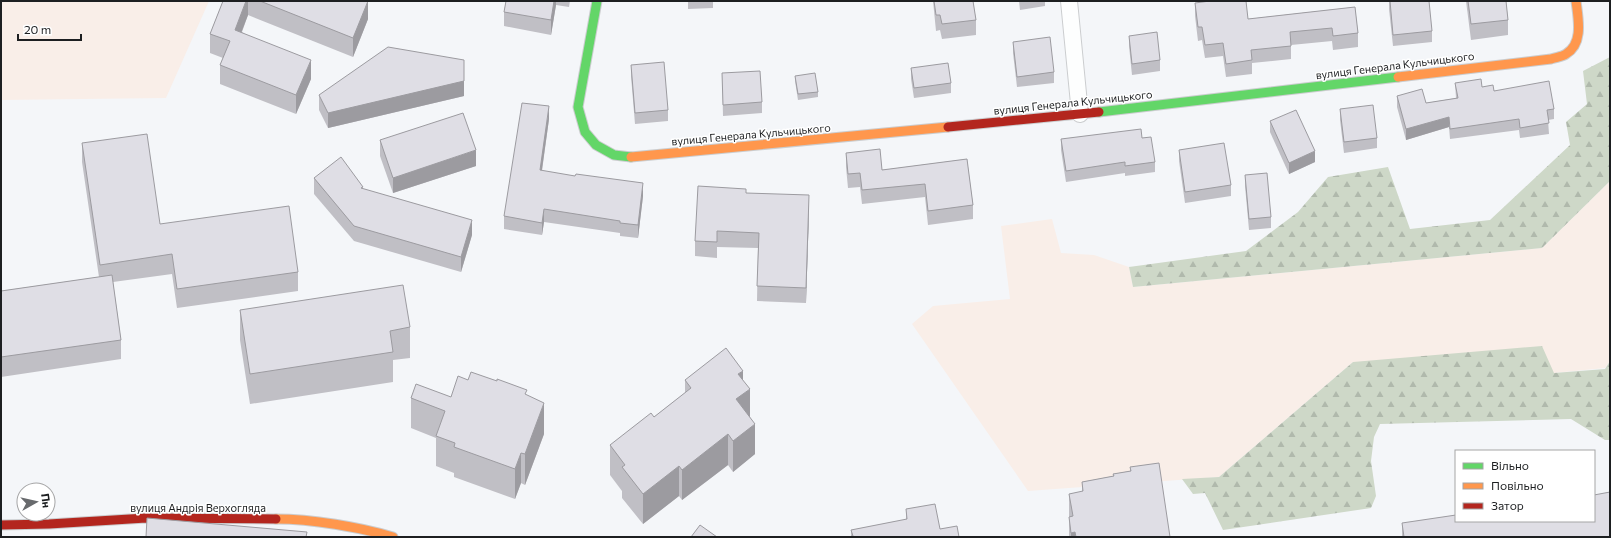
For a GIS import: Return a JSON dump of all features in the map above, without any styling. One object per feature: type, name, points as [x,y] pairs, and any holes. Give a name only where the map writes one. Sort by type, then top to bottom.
[{"type":"street","name":"вулиця Генерала Кульчицького","points":[[597,1],[578,107],[585,132],[596,145],[614,155],[633,157],[1080,114],[1551,59],[1566,54],[1575,46],[1578,28],[1576,1]]},
{"type":"street","points":[[1069,1],[1080,114]]},
{"type":"street","name":"вулиця Андрія Верхогляда","points":[[1,525],[49,524],[146,518],[294,519],[373,531],[393,537]]},
{"type":"shaded area","points":[[1,1],[209,1],[166,98],[1,100]]},
{"type":"shaded area","points":[[1610,181],[1610,361],[1605,368],[1554,373],[1353,362],[1219,477],[1028,491],[912,324],[933,306],[1010,299],[1001,226],[1052,219],[1061,253],[1094,255],[1129,267],[1133,287],[1542,248]]},
{"type":"green space","points":[[1610,57],[1610,181],[1542,248],[1133,287],[1129,267],[1246,251],[1298,212],[1328,177],[1388,167],[1410,229],[1490,220],[1570,145],[1566,122],[1587,104],[1583,71]]},
{"type":"green space","points":[[1542,346],[1554,373],[1605,369],[1610,361],[1610,440],[1605,440],[1571,419],[1380,424],[1374,437],[1371,461],[1376,496],[1371,508],[1223,530],[1205,493],[1193,494],[1182,479],[1219,477],[1353,362]]},
{"type":"building","points":[[223,1],[246,1],[235,30],[311,60],[296,95],[220,65],[230,41],[210,34]]},
{"type":"building","points":[[260,1],[368,1],[353,38]]},
{"type":"building","points":[[506,1],[554,1],[551,20],[504,12]]},
{"type":"building","points":[[934,1],[973,1],[976,20],[942,24],[940,15],[936,15]]},
{"type":"building","points":[[1210,1],[1246,1],[1248,19],[1355,7],[1358,33],[1333,36],[1332,28],[1290,32],[1291,46],[1251,50],[1252,60],[1226,64],[1223,43],[1205,45],[1202,27],[1198,27],[1195,3]]},
{"type":"building","points":[[1390,1],[1429,1],[1432,31],[1393,35]]},
{"type":"building","points":[[1468,1],[1506,1],[1508,20],[1471,24]]},
{"type":"building","points":[[1157,32],[1160,60],[1132,64],[1129,36]]},
{"type":"building","points":[[1050,37],[1054,72],[1017,77],[1013,42]]},
{"type":"building","points":[[388,47],[464,60],[464,81],[328,113],[319,95]]},
{"type":"building","points":[[664,62],[668,110],[635,113],[631,65]]},
{"type":"building","points":[[948,63],[951,83],[914,88],[911,68]]},
{"type":"building","points":[[760,71],[762,102],[723,105],[722,73]]},
{"type":"building","points":[[815,73],[818,92],[798,94],[795,76]]},
{"type":"building","points":[[1481,79],[1482,87],[1493,85],[1494,91],[1549,81],[1554,109],[1547,110],[1549,123],[1520,128],[1519,119],[1450,129],[1449,117],[1406,129],[1397,96],[1422,89],[1426,103],[1458,98],[1455,83]]},
{"type":"building","points":[[522,103],[549,106],[540,170],[575,176],[576,174],[643,183],[638,225],[544,209],[542,223],[504,216]]},
{"type":"building","points":[[1373,105],[1377,138],[1344,142],[1340,109]]},
{"type":"building","points":[[1296,110],[1315,151],[1289,163],[1270,121]]},
{"type":"building","points":[[463,113],[476,150],[393,178],[380,140]]},
{"type":"building","points":[[1141,129],[1142,138],[1151,137],[1155,162],[1125,166],[1125,162],[1066,171],[1061,139]]},
{"type":"building","points":[[147,134],[160,224],[289,206],[298,272],[177,289],[172,254],[100,265],[82,143]]},
{"type":"building","points":[[1224,143],[1231,185],[1185,192],[1179,150]]},
{"type":"building","points":[[880,149],[882,170],[967,159],[973,205],[928,211],[925,184],[862,190],[860,173],[848,174],[846,153]]},
{"type":"building","points":[[341,157],[363,187],[361,188],[472,220],[461,257],[354,226],[314,178]]},
{"type":"building","points":[[1267,173],[1271,217],[1249,219],[1245,175]]},
{"type":"building","points":[[698,186],[746,189],[746,193],[809,195],[806,288],[757,286],[759,233],[717,231],[717,242],[695,241]]},
{"type":"building","points":[[112,275],[121,340],[1,357],[1,291]]},
{"type":"building","points":[[403,285],[410,327],[390,331],[393,352],[250,374],[240,310]]},
{"type":"building","points":[[726,348],[743,371],[738,374],[750,389],[736,399],[755,424],[733,441],[728,434],[682,470],[679,466],[643,494],[622,467],[625,465],[610,445],[651,413],[654,417],[691,388],[685,380]]},
{"type":"building","points":[[471,372],[497,381],[497,379],[527,390],[525,394],[544,403],[525,454],[521,453],[515,469],[454,447],[455,443],[436,436],[445,411],[411,398],[416,384],[451,397],[458,376],[468,380]]},
{"type":"building","points":[[1159,463],[1170,537],[1076,537],[1075,532],[1071,533],[1069,517],[1073,516],[1069,494],[1083,491],[1082,482],[1131,471],[1130,467]]},
{"type":"building","points":[[1610,492],[1610,537],[1404,537],[1402,523],[1455,515],[1455,522],[1595,522],[1595,495]]},
{"type":"building","points":[[935,504],[940,529],[957,526],[959,537],[848,537],[853,536],[851,530],[907,519],[906,509]]},
{"type":"building","points":[[147,518],[307,532],[306,537],[146,537]]},
{"type":"building","points":[[700,525],[717,537],[691,537]]},
{"type":"traffic: fast","points":[[597,1],[578,107],[585,132],[596,145],[614,155],[631,157]]},
{"type":"traffic: fast","points":[[1099,112],[1398,77]]},
{"type":"traffic: slow","points":[[1398,77],[1551,59],[1563,56],[1572,49],[1578,37],[1576,1]]},
{"type":"traffic: slow","points":[[631,157],[948,127]]},
{"type":"traffic: slow","points":[[276,519],[305,520],[335,524],[393,537]]},
{"type":"traffic: jam","points":[[948,127],[1099,112]]},
{"type":"traffic: jam","points":[[1,525],[49,524],[146,518],[276,519]]}]
